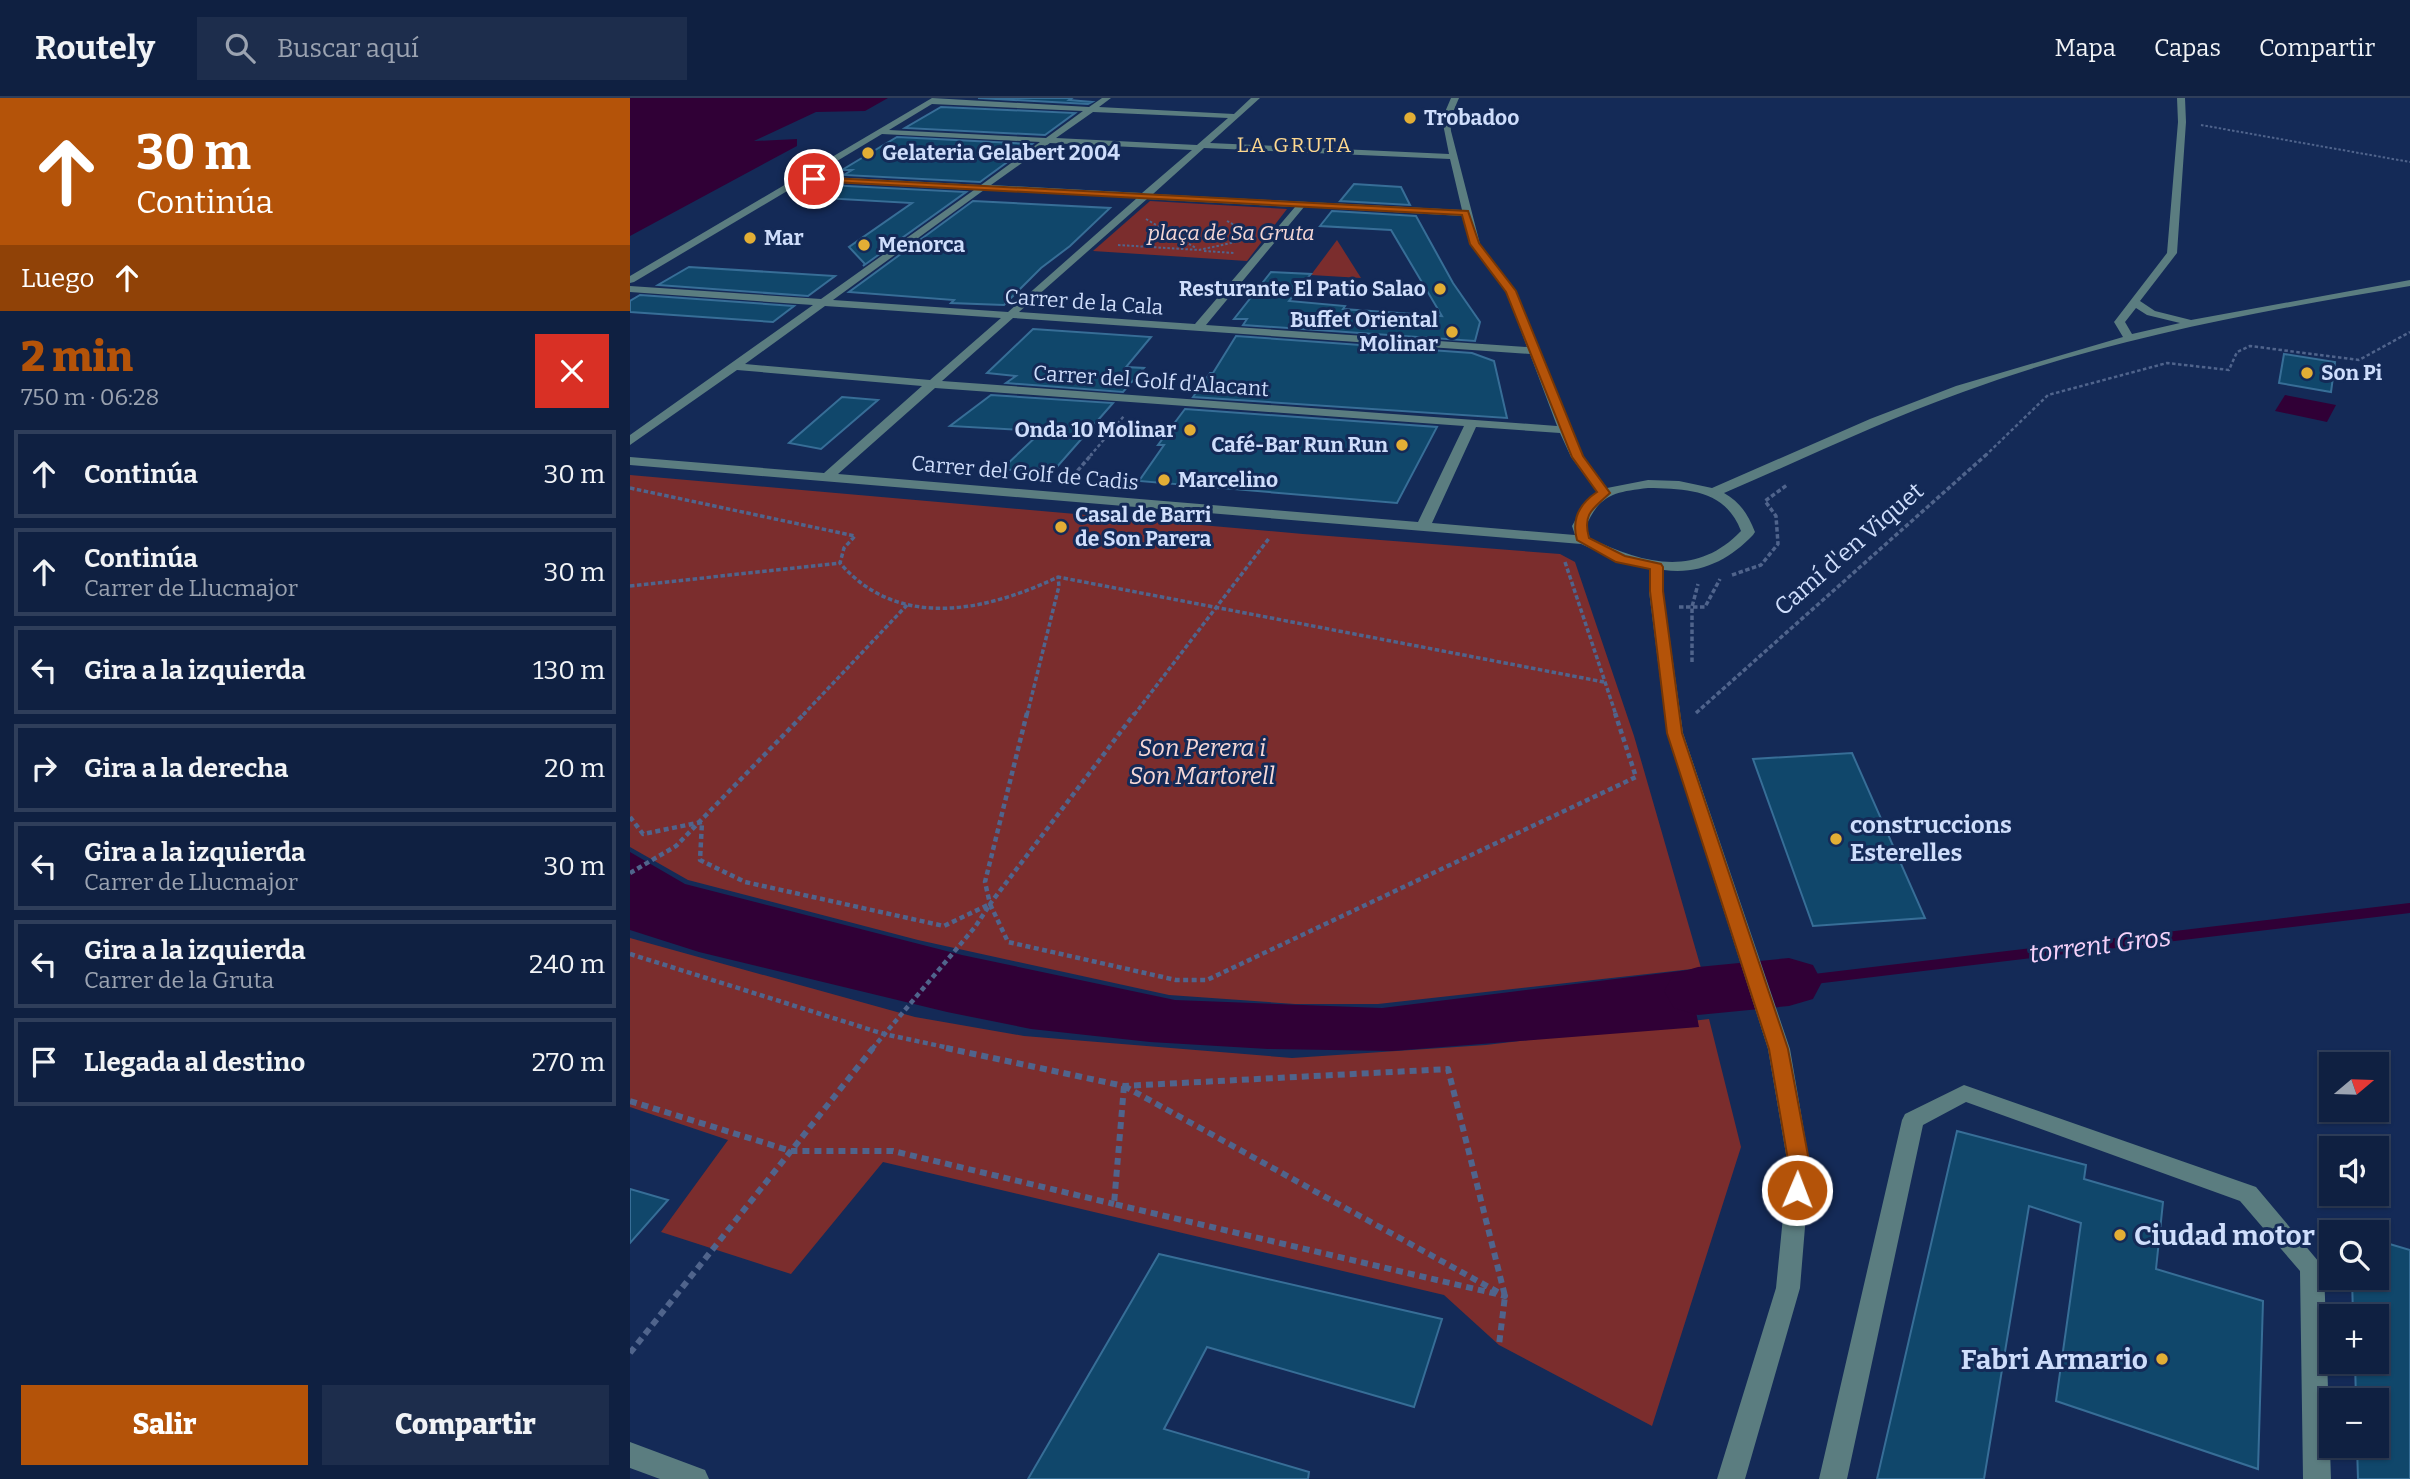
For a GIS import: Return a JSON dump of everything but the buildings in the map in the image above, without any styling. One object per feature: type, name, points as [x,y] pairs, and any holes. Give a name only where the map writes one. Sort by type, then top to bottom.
[{"type":"street","points":[[630,442],[1107,98]]},
{"type":"street","points":[[827,477],[1256,98]]},
{"type":"street","points":[[1455,98],[1446,119],[1465,213],[1475,244],[1511,291],[1577,457],[1604,493]]},
{"type":"street","points":[[2129,338],[2119,321],[2172,253],[2182,122],[2181,98]]},
{"type":"street","points":[[630,280],[934,100],[1234,116]]},
{"type":"street","points":[[882,132],[1453,158]]},
{"type":"street","points":[[803,178],[1465,213]]},
{"type":"street","points":[[1197,329],[1301,205]]},
{"type":"street","points":[[1714,492],[1899,412],[2039,363],[2192,322],[2284,302],[2410,283]]},
{"type":"street","name":"Carrer de la Cala","points":[[630,289],[1536,351]]},
{"type":"street","points":[[2134,302],[2151,313],[2192,322]]},
{"type":"street","name":"Carrer del Golf d'Alacant","points":[[734,366],[935,384],[1565,430]]},
{"type":"street","points":[[1423,527],[1471,424]]},
{"type":"street","name":"Carrer del Golf de Cadis","points":[[630,461],[1584,540]]},
{"type":"street","points":[[1648,484],[1676,485],[1714,492],[1730,502],[1744,516],[1748,532],[1738,546],[1723,557],[1682,567],[1657,567],[1620,559],[1584,540],[1579,526],[1589,503],[1604,493],[1648,484]]},
{"type":"street","points":[[1657,567],[1656,591],[1675,733],[1779,1049],[1799,1166],[1788,1289],[1731,1479]]},
{"type":"street","points":[[1833,1479],[1913,1120],[1964,1093],[2248,1194],[2312,1268],[2317,1479]]},
{"type":"street","points":[[630,1455],[695,1479]]},
{"type":"path","points":[[2182,122],[2410,162]]},
{"type":"path","points":[[1129,208],[1199,250],[1256,237],[1189,200]]},
{"type":"path","points":[[1090,243],[1259,254]]},
{"type":"path","name":"Camí d'en Viquet","points":[[1675,733],[1975,465],[2048,395],[2167,363],[2229,370],[2237,352],[2250,346],[2359,360],[2410,332]]},
{"type":"path","points":[[1056,496],[1138,399]]},
{"type":"path","points":[[1659,606],[1705,607],[1721,579],[1760,565],[1778,544],[1776,516],[1765,501],[1791,482]]},
{"type":"path","points":[[630,488],[855,536],[844,548],[840,563]]},
{"type":"path","points":[[630,1353],[884,1034],[975,927],[1270,537]]},
{"type":"path","points":[[1058,578],[1059,586],[985,882],[990,904],[1008,942],[1176,980],[1207,980],[1636,777],[1565,562]]},
{"type":"path","points":[[630,586],[840,563]]},
{"type":"path","points":[[840,563],[858,585],[907,605],[934,608],[998,602],[1058,578],[1604,682]]},
{"type":"path","points":[[1729,569],[1740,566]]},
{"type":"path","points":[[1692,662],[1692,607],[1698,585],[1703,579]]},
{"type":"path","points":[[630,873],[676,846],[702,822],[907,605]]},
{"type":"path","points":[[1695,700],[1698,711]]},
{"type":"path","points":[[630,817],[643,834],[702,822]]},
{"type":"path","points":[[702,822],[700,860],[744,882],[944,926],[990,904]]},
{"type":"path","points":[[630,954],[884,1034],[1124,1086],[1448,1069],[1505,1296],[1499,1345]]},
{"type":"path","points":[[1114,1204],[1124,1086]]},
{"type":"path","points":[[1124,1086],[1505,1296]]},
{"type":"path","points":[[630,1101],[791,1151],[893,1152],[1505,1296]]},
{"type":"green space","name":"plaça de Sa Gruta","points":[[1150,201],[1287,209],[1247,261],[1093,251]]},
{"type":"green space","points":[[1337,240],[1361,278],[1311,275]]},
{"type":"green space","name":"Son Perera i Son Martorell","points":[[630,475],[1560,554],[1575,562],[1634,736],[1701,968],[1378,1004],[1295,1004],[1169,995],[918,940],[688,880],[630,847]]},
{"type":"green space","points":[[630,938],[915,1017],[1024,1036],[1292,1058],[1486,1045],[1709,1019],[1741,1147],[1652,1426],[1499,1345],[1444,1295],[883,1162],[791,1274],[661,1232],[728,1140],[630,1107]]},
{"type":"shaded area","points":[[630,98],[888,98],[865,111],[816,112],[754,141],[797,139],[797,146],[630,236]]},
{"type":"shaded area","points":[[2285,395],[2336,405],[2327,422],[2275,411]]},
{"type":"shaded area","points":[[630,852],[685,884],[962,955],[1175,1000],[1382,1008],[1688,970],[1699,1027],[1392,1051],[1268,1049],[1150,1042],[1031,1029],[947,1012],[699,952],[630,930]]},
{"type":"waterway","name":"torrent Gros","points":[[1789,982],[2410,908]]},
{"type":"waterway","points":[[1698,991],[1789,982]]},
{"type":"place","name":"Trobadoo","points":[[1410,118]]},
{"type":"place","name":"Gelateria Gelabert 2004","points":[[868,153]]},
{"type":"place","name":"Mar","points":[[750,238]]},
{"type":"place","name":"Menorca","points":[[864,245]]},
{"type":"place","name":"Resturante El Patio Salao","points":[[1440,289]]},
{"type":"place","name":"Buffet Oriental Molinar","points":[[1452,332]]},
{"type":"place","name":"Son Pi","points":[[2307,373]]},
{"type":"place","name":"Onda 10 Molinar","points":[[1190,430]]},
{"type":"place","name":"Café-Bar Run Run","points":[[1402,445]]},
{"type":"place","name":"Marcelino","points":[[1164,480]]},
{"type":"place","name":"Casal de Barri de Son Parera","points":[[1061,527]]},
{"type":"place","name":"construccions Esterelles","points":[[1836,839]]},
{"type":"place","name":"Ciudad motor","points":[[2120,1235]]},
{"type":"place","name":"Fabri Armario","points":[[2162,1359]]},
{"type":"district","name":"LA GRUTA","points":[[1295,145]]},
{"type":"route","points":[[814,179],[1465,213],[1475,244],[1511,291],[1577,457],[1604,493],[1589,503],[1583,514],[1579,526],[1584,540],[1620,559],[1657,567],[1656,591],[1675,733],[1779,1049],[1799,1166],[1797,1190]]}]
